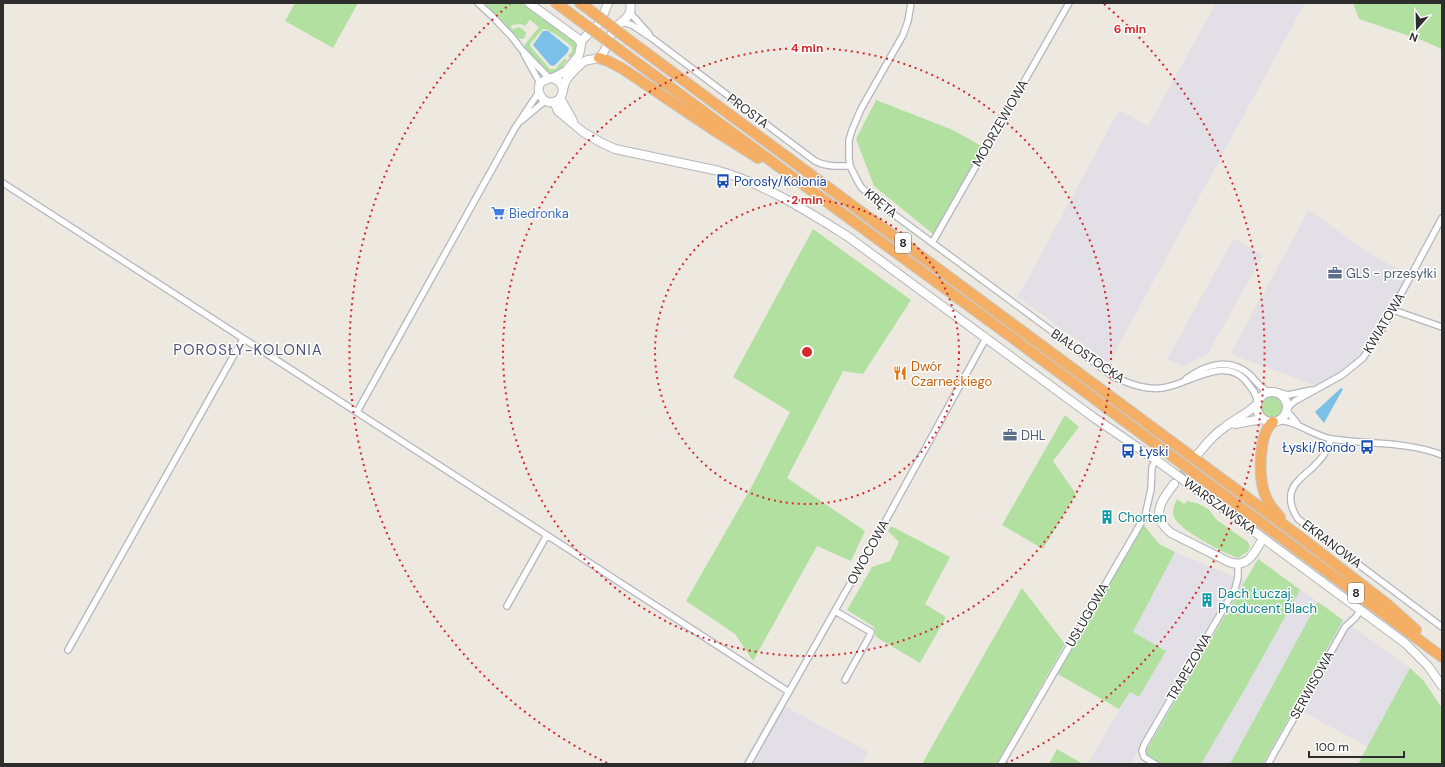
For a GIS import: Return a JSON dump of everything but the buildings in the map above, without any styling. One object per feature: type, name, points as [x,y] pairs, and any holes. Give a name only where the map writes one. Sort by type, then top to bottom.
[{"type":"highway","name":"8","points":[[557,4],[1442,656]]},
{"type":"highway","name":"8","points":[[583,6],[1298,536],[1387,604],[1442,656]]},
{"type":"highway","points":[[594,59],[608,61],[624,69],[714,131],[799,181]]},
{"type":"highway","points":[[1275,422],[1269,425],[1266,432],[1261,455],[1260,477],[1266,497],[1272,508],[1298,536]]},
{"type":"street","points":[[478,3],[512,37],[522,50],[551,78],[560,82],[563,89]]},
{"type":"street","points":[[529,3],[577,38],[583,56],[594,59]]},
{"type":"street","name":"KRĘTA","points":[[911,3],[908,21],[903,35],[861,109],[852,130],[848,149],[850,166],[866,193],[1004,297]]},
{"type":"street","name":"MODRZEWIOWA","points":[[932,243],[1069,3]]},
{"type":"street","points":[[540,83],[566,70],[579,55],[584,38],[600,24],[605,4]]},
{"type":"street","points":[[518,124],[545,101],[557,100],[566,81],[572,73],[585,61],[594,59],[603,54],[612,33],[628,16],[630,7]]},
{"type":"street","name":"PROSTA","points":[[630,7],[636,20],[653,39]]},
{"type":"street","name":"PROSTA","points":[[622,22],[632,25],[653,39],[815,161],[826,165],[850,166]]},
{"type":"street","points":[[357,412],[452,239],[538,92],[540,83],[522,50]]},
{"type":"street","points":[[538,92],[545,101]]},
{"type":"street","name":"WARSZAWSKA","points":[[557,100],[558,111],[592,137],[615,149],[726,173],[782,198],[818,217],[847,236],[1093,417],[1156,460],[1264,538],[1405,643],[1420,656],[1442,686]]},
{"type":"street","points":[[3,183],[789,692]]},
{"type":"street","name":"KWIATOWA","points":[[1287,409],[1295,401],[1342,375],[1363,358],[1393,310],[1442,218]]},
{"type":"street","name":"BIAŁOSTOCKA","points":[[1004,297],[1114,377],[1150,389],[1165,388],[1208,372],[1230,371],[1247,382],[1256,394],[1257,403]]},
{"type":"street","points":[[1393,310],[1442,327]]},
{"type":"street","name":"OWOCOWA","points":[[748,764],[986,338]]},
{"type":"street","points":[[68,650],[243,339]]},
{"type":"street","name":"BIAŁOSTOCKA","points":[[1181,383],[1207,366],[1226,364],[1242,370],[1262,388],[1273,392]]},
{"type":"street","name":"KWIATOWA","points":[[1273,392],[1288,395],[1318,389]]},
{"type":"street","points":[[1198,454],[1209,440],[1226,426],[1247,413],[1257,403],[1262,395],[1273,392],[1286,400],[1287,409],[1291,417],[1302,427]]},
{"type":"street","points":[[1257,403],[1257,413],[1262,419],[1268,422],[1284,420],[1316,434],[1332,439],[1411,446],[1442,455]]},
{"type":"street","points":[[1275,422],[1283,417],[1287,409]]},
{"type":"street","points":[[1226,426],[1248,420],[1262,419]]},
{"type":"street","name":"EKRANOWA","points":[[1332,439],[1322,458],[1298,480],[1293,487],[1290,504],[1293,512],[1298,519],[1442,627]]},
{"type":"street","name":"USŁUGOWA","points":[[1001,764],[1145,516],[1151,489],[1152,467],[1156,460]]},
{"type":"street","points":[[1174,484],[1163,497],[1159,509],[1161,522],[1171,533],[1229,562],[1238,564],[1251,557],[1264,538]]},
{"type":"street","points":[[507,606],[547,535]]},
{"type":"street","name":"TRAPEZOWA","points":[[1155,764],[1144,757],[1142,751],[1144,745],[1234,589],[1238,577],[1238,564]]},
{"type":"street","points":[[835,610],[871,632],[845,680]]},
{"type":"street","name":"SERWISOWA","points":[[1268,764],[1345,627],[1356,617],[1360,610]]},
{"type":"shaded area","points":[[1216,3],[1305,3],[1109,363],[1018,297],[1119,110],[1148,126]]},
{"type":"shaded area","points":[[1309,210],[1372,255],[1408,274],[1372,340],[1353,363],[1330,378],[1314,385],[1230,354]]},
{"type":"shaded area","points":[[1234,238],[1263,255],[1209,352],[1184,367],[1167,359]]},
{"type":"shaded area","points":[[1175,552],[1245,581],[1258,559],[1410,668],[1368,747],[1295,707],[1263,764],[1160,764],[1138,751],[1131,764],[1088,763],[1130,692],[1139,697],[1166,651],[1133,632]]},
{"type":"shaded area","points":[[777,702],[869,752],[862,764],[742,764]]},
{"type":"green space","points":[[295,3],[358,3],[333,48],[285,21]]},
{"type":"green space","points":[[484,3],[523,3],[576,42],[578,50],[576,55],[570,58],[568,56],[572,51],[572,47],[554,34],[543,29],[530,44],[530,46],[550,69],[555,69],[565,58],[567,61],[563,65],[562,70],[557,73],[546,71],[534,60],[524,47],[539,27],[530,20],[525,26],[521,24],[512,25],[511,28],[513,29],[519,27],[526,32],[523,39],[518,39]]},
{"type":"green space","points":[[1353,3],[1442,3],[1442,49],[1421,40],[1359,19]]},
{"type":"green space","points":[[876,100],[953,130],[985,148],[933,234],[874,186],[856,139]]},
{"type":"green space","points":[[813,229],[911,300],[863,374],[843,371],[787,478],[865,531],[851,561],[817,546],[753,661],[735,634],[686,601],[752,486],[790,412],[733,377]]},
{"type":"green space","points":[[1272,396],[1280,399],[1283,407],[1280,415],[1272,418],[1264,415],[1261,407],[1264,399]]},
{"type":"green space","points":[[1065,415],[1079,427],[1053,461],[1076,494],[1043,549],[1002,525]]},
{"type":"green space","points":[[1177,499],[1184,504],[1187,501],[1197,503],[1208,509],[1217,520],[1248,542],[1250,547],[1247,552],[1238,558],[1223,552],[1186,530],[1179,524],[1173,514],[1173,509]]},
{"type":"green space","points":[[1143,524],[1159,544],[1175,552],[1133,632],[1166,651],[1139,697],[1130,692],[1119,709],[1056,673]]},
{"type":"green space","points":[[891,526],[950,557],[925,604],[946,617],[920,663],[876,637],[874,627],[847,610],[872,567],[890,561],[899,542],[888,531]]},
{"type":"green space","points":[[1258,559],[1300,590],[1201,764],[1160,764],[1146,755],[1147,749]]},
{"type":"green space","points":[[1022,588],[1065,644],[997,764],[922,764]]},
{"type":"green space","points":[[1318,602],[1343,620],[1263,764],[1230,764]]},
{"type":"green space","points":[[1410,668],[1423,680],[1442,708],[1442,764],[1358,764]]},
{"type":"green space","points":[[1057,749],[1083,764],[1049,764]]},
{"type":"water","points":[[543,31],[548,31],[569,48],[568,52],[554,66],[550,65],[533,45]]},
{"type":"water","points":[[1341,388],[1343,389],[1324,423],[1315,412]]},
{"type":"tunnel","points":[[1174,484],[1197,454]]},
{"type":"place","name":"Porosły/Kolonia","points":[[723,181]]},
{"type":"place","name":"Biedronka","points":[[498,213]]},
{"type":"place","name":"GLS - przesyłki","points":[[1335,273]]},
{"type":"place","name":"Dwór Czarneckiego","points":[[900,373]]},
{"type":"place","name":"DHL","points":[[1010,435]]},
{"type":"place","name":"Łyski/Rondo","points":[[1367,447]]},
{"type":"place","name":"Łyski","points":[[1128,451]]},
{"type":"place","name":"Chorten","points":[[1107,517]]},
{"type":"place","name":"Dach Łuczaj. Producent Blach","points":[[1207,600]]},
{"type":"district","name":"POROSŁY-KOLONIA","points":[[248,350]]}]
